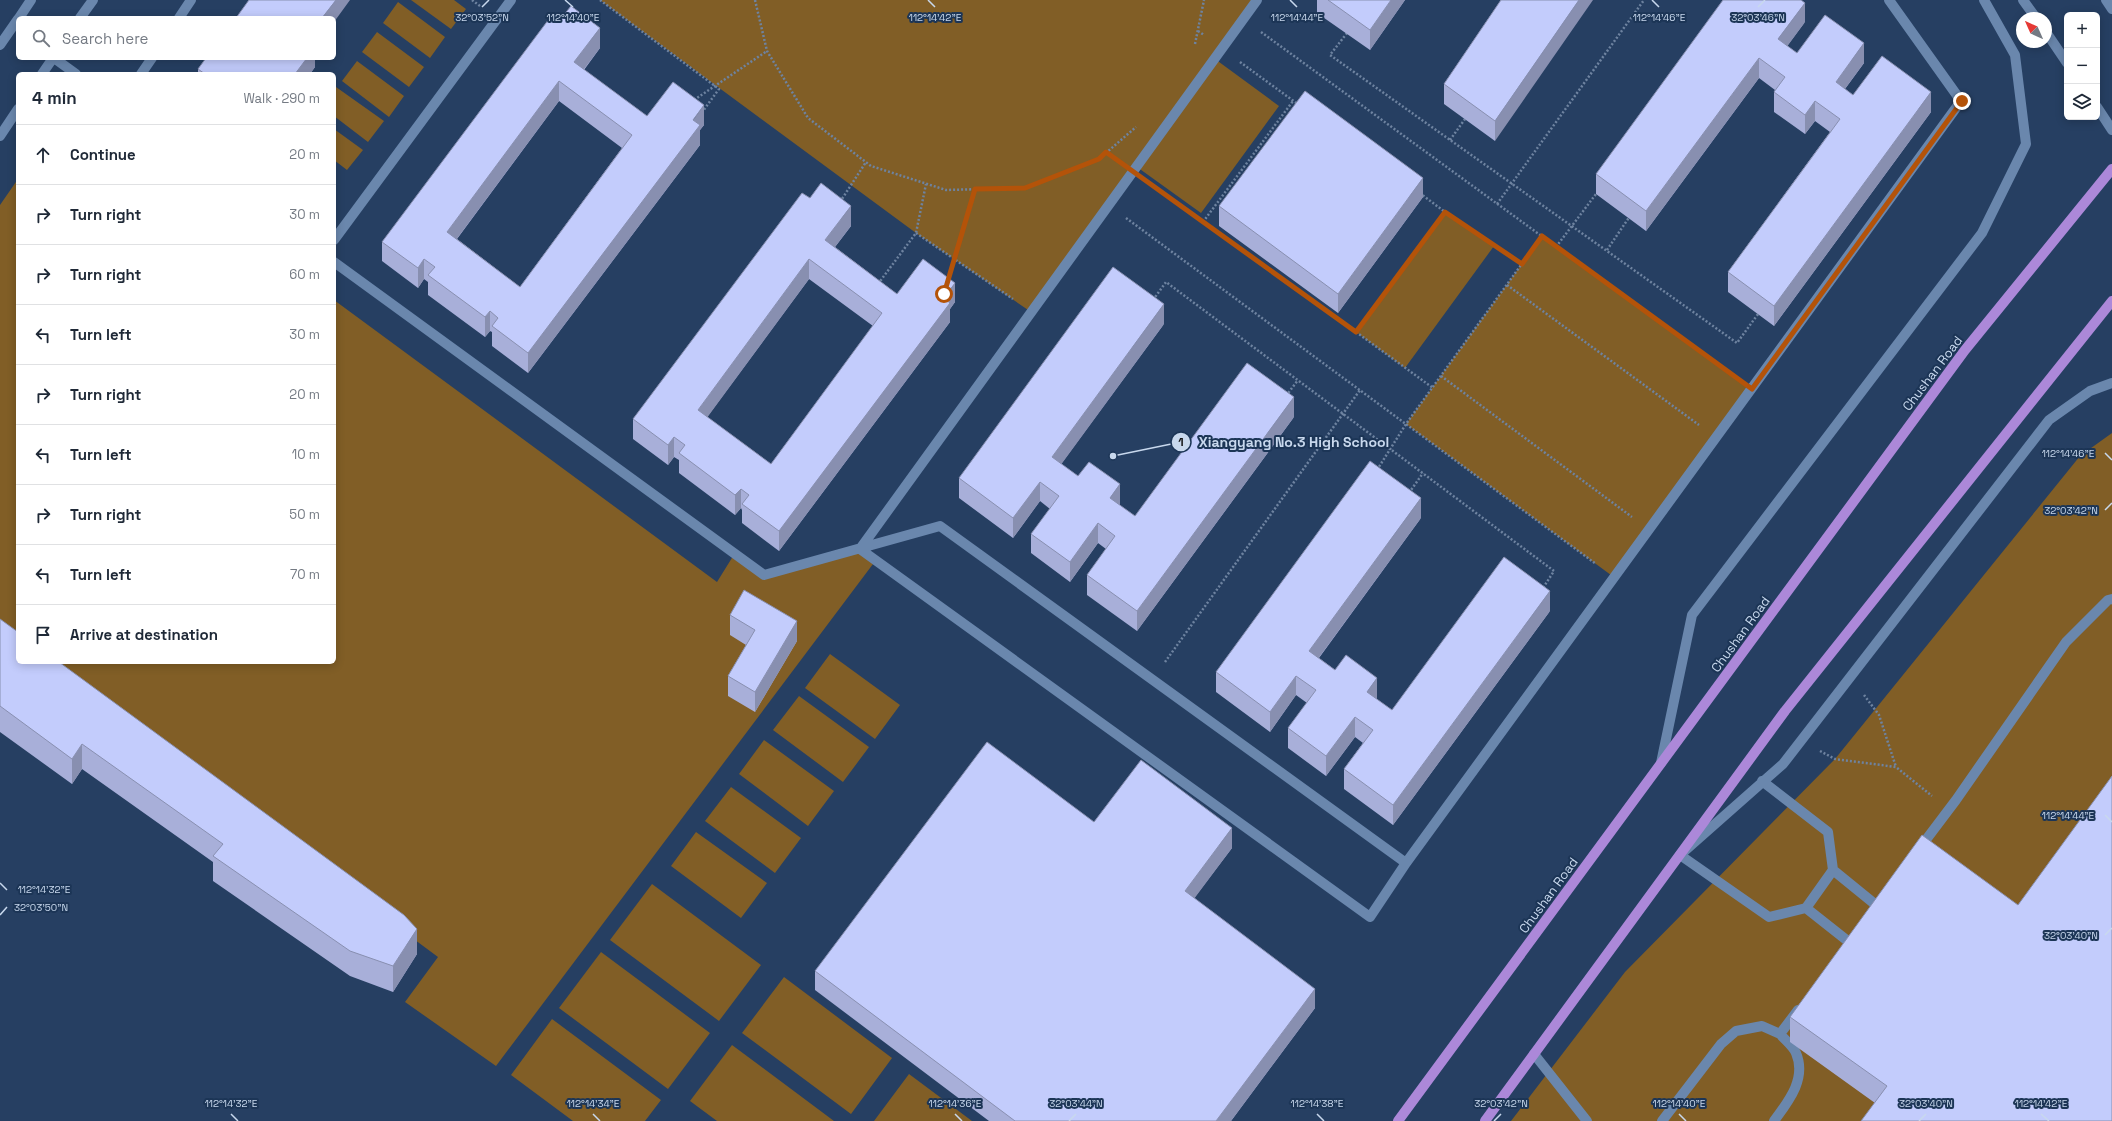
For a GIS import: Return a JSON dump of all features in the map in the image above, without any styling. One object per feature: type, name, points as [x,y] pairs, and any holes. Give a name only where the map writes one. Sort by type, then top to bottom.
[{"type":"main road","name":"Chushan Road","points":[[1398,1121],[1965,350],[2112,169]]},
{"type":"main road","points":[[1485,1121],[1790,705],[2112,301]]},
{"type":"street","points":[[19,16],[31,0]]},
{"type":"street","points":[[81,16],[93,0]]},
{"type":"street","points":[[180,16],[191,0]]},
{"type":"street","points":[[336,237],[511,0]]},
{"type":"street","points":[[860,548],[1257,0]]},
{"type":"street","points":[[860,548],[1370,917],[1406,863],[1962,101],[1889,0]]},
{"type":"street","points":[[1661,763],[1692,614],[1982,233],[2026,144],[2015,55],[1984,0]]},
{"type":"street","points":[[2023,0],[2032,12]]},
{"type":"street","points":[[2106,0],[2112,9]]},
{"type":"street","points":[[0,45],[16,21]]},
{"type":"street","points":[[2052,41],[2064,59]]},
{"type":"street","points":[[43,72],[52,60]]},
{"type":"street","points":[[56,60],[73,72]]},
{"type":"street","points":[[142,72],[151,60]]},
{"type":"street","points":[[0,136],[16,112]]},
{"type":"street","points":[[2100,112],[2112,130]]},
{"type":"street","points":[[336,263],[764,575],[940,526],[1406,863]]},
{"type":"street","points":[[1762,781],[1828,832],[1833,870],[1806,908],[1769,917],[1680,855],[1762,781],[1783,764],[2049,420],[2090,391],[2112,383]]},
{"type":"street","points":[[1913,857],[1949,809],[2066,642],[2108,600],[2112,599]]},
{"type":"street","points":[[1833,870],[1876,905]]},
{"type":"street","points":[[1806,908],[1849,942]]},
{"type":"street","points":[[1780,1034],[1803,1003]]},
{"type":"street","points":[[1662,1121],[1721,1044],[1736,1031],[1762,1026],[1780,1034],[1796,1053],[1800,1074],[1792,1096],[1774,1121]]},
{"type":"street","points":[[1534,1054],[1587,1121]]},
{"type":"path","points":[[600,0],[719,89],[701,113]]},
{"type":"path","points":[[755,0],[766,51],[808,118],[871,166],[926,184],[946,190],[1025,188],[1099,159],[1141,122]]},
{"type":"path","points":[[1192,50],[1196,43],[1204,0]]},
{"type":"path","points":[[1498,204],[1644,0]]},
{"type":"path","points":[[1243,19],[1752,389]]},
{"type":"path","points":[[1198,31],[1204,36]]},
{"type":"path","points":[[1346,33],[1330,55],[1737,342],[1758,314]]},
{"type":"path","points":[[689,104],[766,51]]},
{"type":"path","points":[[1236,59],[1306,110]]},
{"type":"path","points":[[1203,222],[1293,101]]},
{"type":"path","points":[[1450,140],[1465,120]]},
{"type":"path","points":[[1106,152],[1119,162]]},
{"type":"path","points":[[838,206],[866,162]]},
{"type":"path","points":[[1145,180],[1433,388]]},
{"type":"path","points":[[875,288],[916,233],[926,184]]},
{"type":"path","points":[[946,287],[975,189]]},
{"type":"path","points":[[1556,247],[1596,194],[1602,192]]},
{"type":"path","points":[[1420,193],[1445,212],[1522,264]]},
{"type":"path","points":[[1108,205],[1615,578]]},
{"type":"path","points":[[1356,332],[1445,212]]},
{"type":"path","points":[[1607,250],[1632,214]]},
{"type":"path","points":[[916,233],[1031,312]]},
{"type":"path","points":[[1374,475],[1406,424],[1542,236]]},
{"type":"path","points":[[1149,305],[1166,282],[1554,572],[1539,594]]},
{"type":"path","points":[[1507,285],[1716,438]]},
{"type":"path","points":[[1441,376],[1650,530]]},
{"type":"path","points":[[1283,401],[1298,380]]},
{"type":"path","points":[[1152,680],[1360,390]]},
{"type":"path","points":[[1406,498],[1423,473]]},
{"type":"path","points":[[1849,679],[1866,697],[1879,715],[1896,767]]},
{"type":"path","points":[[1799,742],[1836,759],[1896,767],[1949,809]]},
{"type":"shaded area","points":[[411,0],[454,0],[466,9],[451,29]]},
{"type":"shaded area","points":[[600,0],[1257,0],[1215,59],[1279,106],[1201,213],[1137,167],[1031,312],[916,233]]},
{"type":"shaded area","points":[[398,2],[445,37],[430,58],[383,23]]},
{"type":"shaded area","points":[[377,32],[424,67],[409,87],[362,52]]},
{"type":"shaded area","points":[[357,61],[404,96],[389,117],[342,81]]},
{"type":"shaded area","points":[[336,87],[384,121],[368,142],[336,118]]},
{"type":"shaded area","points":[[336,130],[363,150],[347,170],[336,162]]},
{"type":"shaded area","points":[[16,182],[16,644],[0,632],[0,205]]},
{"type":"shaded area","points":[[1445,212],[1494,246],[1405,368],[1356,332]]},
{"type":"shaded area","points":[[1542,236],[1752,389],[1615,578],[1406,424]]},
{"type":"shaded area","points":[[336,301],[717,582],[735,553],[768,573],[860,549],[876,560],[496,1066],[405,1002],[438,957],[43,664],[336,664]]},
{"type":"shaded area","points":[[2112,433],[2112,1121],[1511,1121],[1625,972],[1835,759],[2080,456]]},
{"type":"shaded area","points":[[830,654],[900,705],[875,739],[805,688]]},
{"type":"shaded area","points":[[799,696],[869,747],[843,782],[773,730]]},
{"type":"shaded area","points":[[764,740],[834,791],[808,826],[739,774]]},
{"type":"shaded area","points":[[731,787],[801,838],[775,873],[705,821]]},
{"type":"shaded area","points":[[696,832],[767,883],[741,918],[671,866]]},
{"type":"shaded area","points":[[652,884],[761,965],[719,1021],[610,940]]},
{"type":"shaded area","points":[[601,952],[710,1033],[668,1089],[559,1008]]},
{"type":"shaded area","points":[[784,977],[892,1058],[851,1114],[742,1033]]},
{"type":"shaded area","points":[[552,1019],[661,1100],[645,1121],[573,1121],[511,1075]]},
{"type":"shaded area","points":[[732,1045],[834,1121],[717,1121],[690,1101]]},
{"type":"shaded area","points":[[909,1074],[972,1121],[874,1121]]},
{"type":"building","points":[[249,0],[336,0],[324,16],[237,16]]},
{"type":"building","points":[[1328,0],[1391,0],[1370,30]]},
{"type":"building","points":[[1501,0],[1579,0],[1495,121],[1444,84]]},
{"type":"building","points":[[1723,0],[1801,0],[1805,3],[1778,39],[1797,53],[1825,15],[1864,43],[1836,82],[1853,95],[1882,56],[1931,92],[1774,306],[1728,272],[1840,119],[1815,101],[1805,115],[1774,92],[1785,77],[1759,58],[1646,211],[1596,174]]},
{"type":"building","points":[[571,6],[600,28],[574,62],[647,116],[673,82],[704,105],[693,120],[700,125],[528,353],[492,326],[498,318],[490,311],[485,317],[428,275],[435,267],[424,259],[418,268],[382,242],[552,15],[559,21]],"holes":[[[559,81],[632,135],[520,287],[447,232]]]},
{"type":"building","points":[[205,60],[306,60],[296,72],[202,72],[198,69]]},
{"type":"building","points":[[1305,91],[1423,178],[1338,294],[1219,206]]},
{"type":"building","points":[[821,183],[851,206],[825,240],[897,294],[923,259],[955,283],[944,298],[950,303],[779,531],[742,504],[749,495],[741,489],[735,495],[679,453],[685,445],[674,437],[668,445],[633,419],[802,193],[810,198]],"holes":[[[809,259],[882,313],[771,464],[698,410]]]},
{"type":"building","points":[[1113,267],[1164,304],[1052,457],[1078,476],[1089,462],[1120,484],[1110,498],[1135,516],[1247,363],[1294,397],[1137,611],[1087,575],[1115,536],[1098,523],[1070,562],[1031,534],[1059,496],[1040,482],[1013,518],[959,478]]},
{"type":"building","points":[[1370,461],[1421,498],[1309,651],[1335,670],[1346,655],[1377,678],[1367,692],[1392,710],[1504,557],[1550,591],[1393,805],[1344,769],[1373,730],[1355,717],[1326,756],[1288,728],[1316,690],[1296,676],[1270,712],[1216,672]]},
{"type":"building","points":[[744,590],[797,621],[755,692],[728,676],[755,630],[730,615]]},
{"type":"building","points":[[0,619],[16,631],[16,664],[62,664],[404,915],[417,929],[393,966],[350,951],[213,856],[223,844],[82,744],[72,759],[0,706]]},
{"type":"building","points":[[987,742],[1094,822],[1141,760],[1232,828],[1185,891],[1315,989],[1216,1121],[1015,1121],[815,971]]},
{"type":"building","points":[[2112,776],[2112,1121],[1861,1121],[1887,1086],[1790,1017],[1922,835],[2018,905]]},
{"type":"place","name":"Xiangyang No.3 High School","points":[[1113,456]]},
{"type":"route","points":[[944,294],[975,189],[1025,188],[1099,159],[1106,152],[1356,332],[1445,212],[1522,264],[1542,236],[1752,389],[1962,101]]}]
